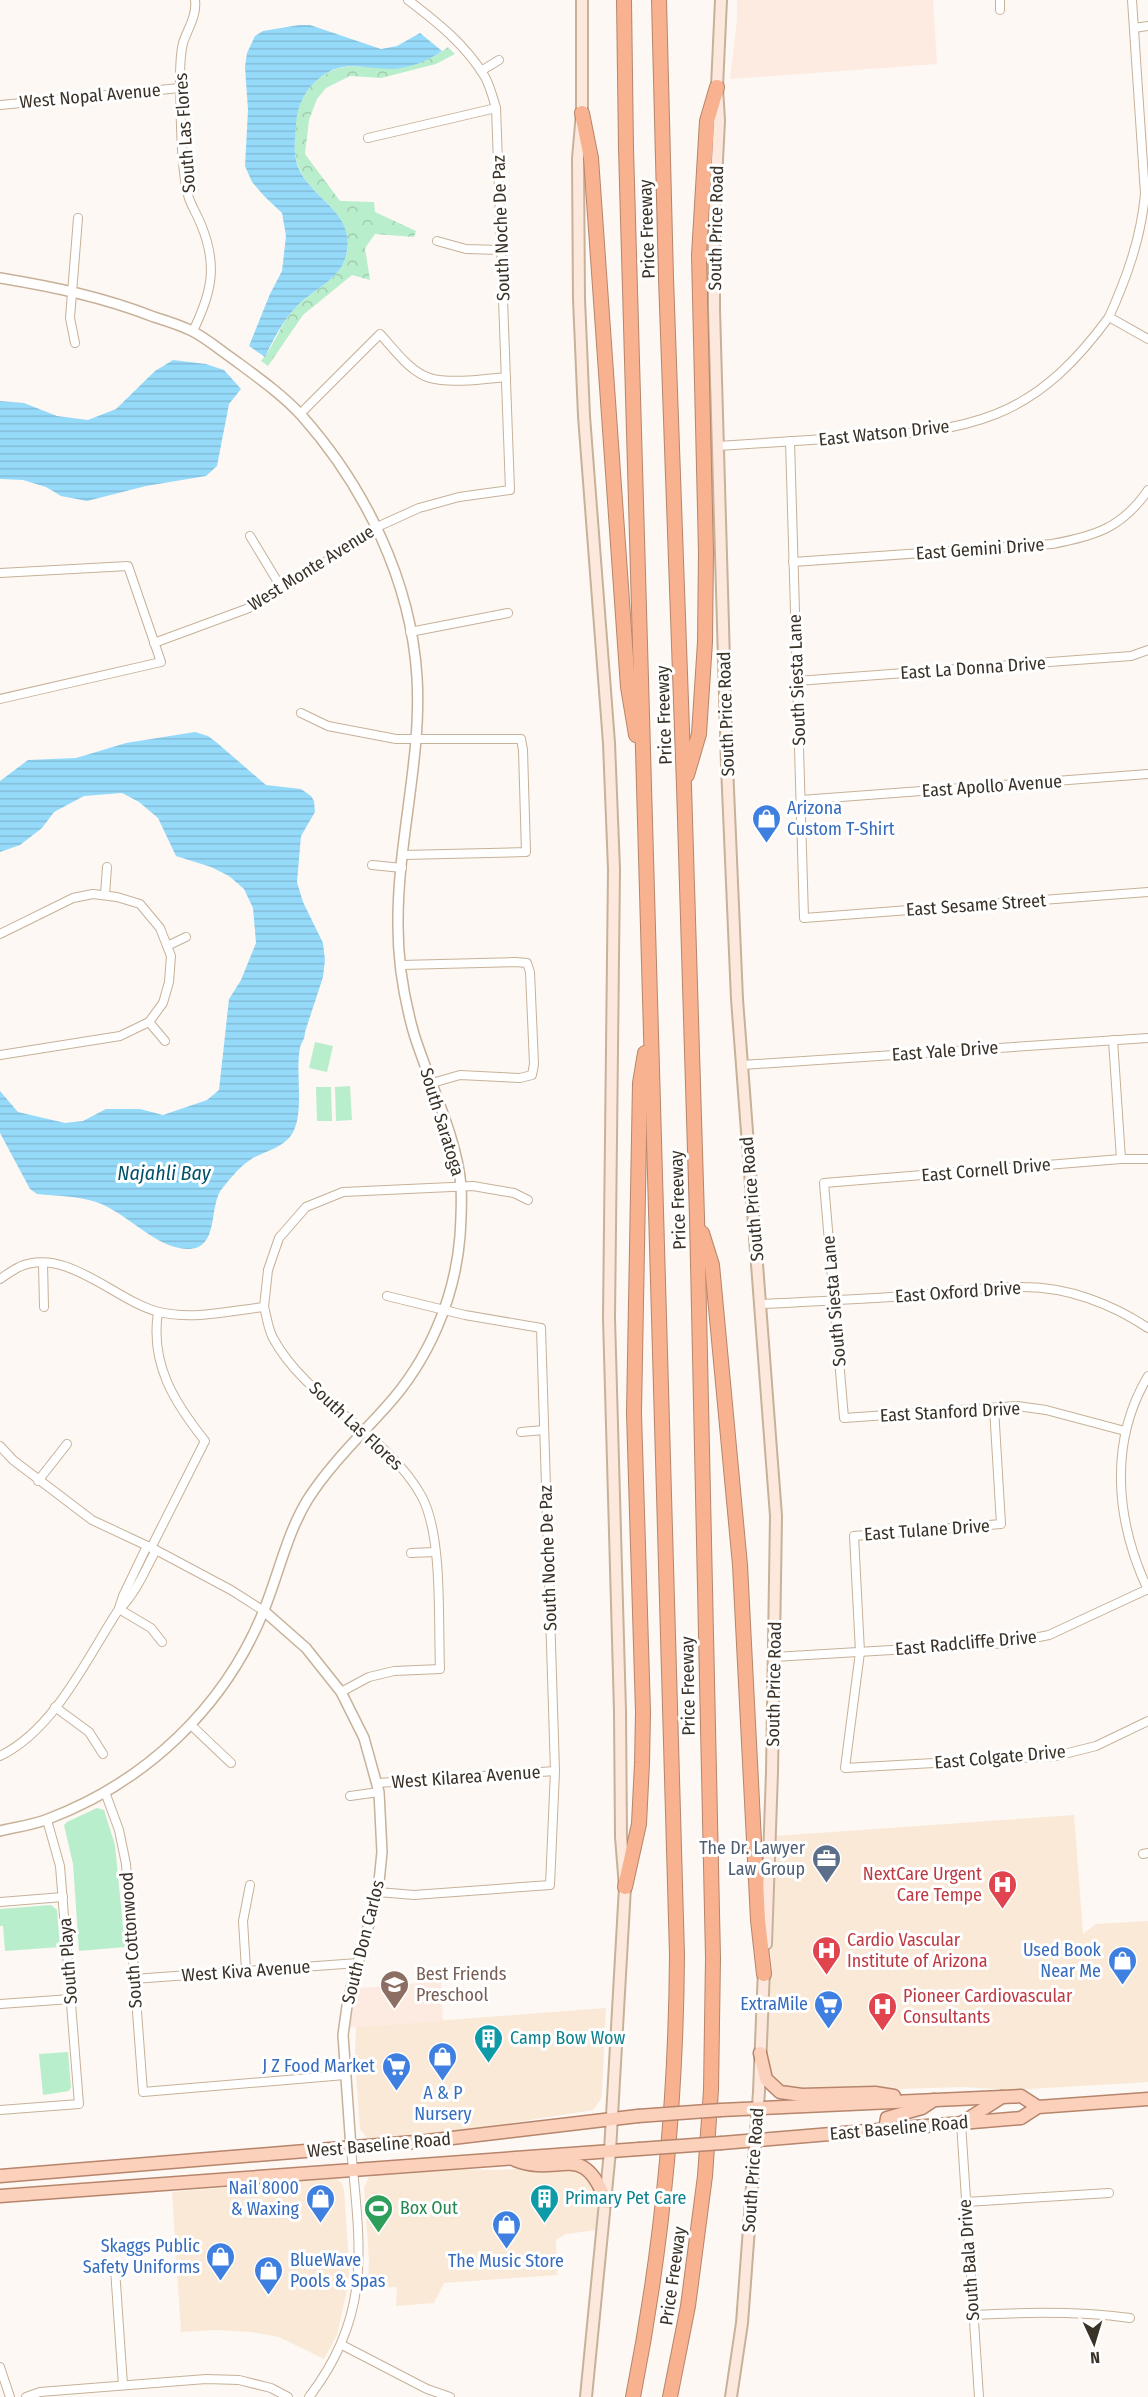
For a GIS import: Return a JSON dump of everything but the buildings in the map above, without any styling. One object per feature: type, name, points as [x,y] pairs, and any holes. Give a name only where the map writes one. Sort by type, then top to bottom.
[{"type":"highway","name":"Price Freeway","points":[[624,0],[625,137],[677,1954],[674,2090],[658,2247],[647,2326],[633,2397]]},
{"type":"highway","name":"Price Freeway","points":[[659,0],[697,1216],[713,1958],[711,2090],[701,2211],[677,2371],[670,2397]]},
{"type":"highway","points":[[684,786],[699,734],[705,642],[706,552],[699,255],[707,121],[717,87]]},
{"type":"highway","points":[[582,113],[591,158],[628,687],[644,791]]},
{"type":"highway","points":[[625,1887],[639,1824],[642,1763],[634,1413],[640,1083],[650,1022]]},
{"type":"highway","points":[[697,1216],[712,1265],[740,1565],[758,1920],[764,1974]]},
{"type":"highway","points":[[675,2397],[677,2371]]},
{"type":"main road","points":[[582,0],[582,113],[578,158],[579,311],[584,416],[609,743],[614,869],[609,1318],[620,1711],[621,1837],[625,1887],[610,2151],[586,2397]]},
{"type":"main road","name":"South Price Road","points":[[721,0],[717,87],[719,120],[714,219],[714,309],[733,909],[742,1065],[775,1497],[774,1656],[764,1974],[742,2323],[731,2397]]},
{"type":"main road","points":[[760,2053],[766,2079],[780,2092],[802,2096],[875,2092],[912,2100]]},
{"type":"main road","name":"East Baseline Road","points":[[757,2107],[1021,2096],[1038,2107]]},
{"type":"main road","points":[[961,2123],[1002,2097]]},
{"type":"main road","points":[[885,2129],[887,2118],[922,2108],[935,2099]]},
{"type":"main road","points":[[949,2099],[961,2115],[961,2123]]},
{"type":"main road","name":"East Baseline Road","points":[[755,2140],[1021,2118],[1038,2107],[1148,2099]]},
{"type":"main road","name":"West Baseline Road","points":[[0,2176],[467,2138],[629,2116],[757,2107]]},
{"type":"main road","name":"West Baseline Road","points":[[0,2196],[755,2140]]},
{"type":"main road","points":[[511,2158],[529,2166],[569,2163],[582,2166],[597,2180],[606,2202]]},
{"type":"street","name":"South Las Flores","points":[[193,331],[207,303],[211,278],[211,251],[201,224],[190,204],[184,180],[180,67],[183,44],[193,22],[195,0]]},
{"type":"street","name":"South Noche De Paz","points":[[408,0],[436,20],[467,51],[486,79],[496,108],[510,490]]},
{"type":"street","points":[[1000,0],[1000,10]]},
{"type":"street","name":"East Watson Drive","points":[[718,446],[928,432],[961,425],[998,413],[1030,395],[1058,375],[1086,349],[1109,317],[1130,269],[1143,217],[1145,145],[1132,0]]},
{"type":"street","points":[[1134,28],[1148,26]]},
{"type":"street","points":[[481,71],[499,60]]},
{"type":"street","name":"West Nopal Avenue","points":[[0,105],[180,88]]},
{"type":"street","points":[[368,138],[496,108]]},
{"type":"street","points":[[75,343],[70,318],[78,218]]},
{"type":"street","points":[[437,241],[466,249],[501,250]]},
{"type":"street","name":"South Saratoga","points":[[0,278],[73,290],[132,308],[193,331],[252,373],[300,414],[360,495],[377,527],[396,578],[410,632],[417,678],[415,740],[398,924],[405,998],[454,1154],[461,1186],[460,1237],[445,1310],[419,1362],[387,1406],[335,1462],[307,1501],[289,1538],[264,1611],[244,1654],[192,1725],[161,1755],[105,1792],[47,1820],[0,1831]]},
{"type":"street","points":[[1109,317],[1148,339]]},
{"type":"street","points":[[300,414],[380,334],[409,365],[430,378],[452,380],[506,377]]},
{"type":"street","name":"South Siesta Lane","points":[[790,441],[804,918]]},
{"type":"street","name":"West Monte Avenue","points":[[154,643],[249,608],[377,527],[418,508],[459,497],[510,490]]},
{"type":"street","name":"East Gemini Drive","points":[[794,562],[1052,544],[1086,537],[1117,524],[1138,505],[1148,490]]},
{"type":"street","points":[[250,536],[282,589]]},
{"type":"street","points":[[0,573],[128,566],[161,662],[0,699]]},
{"type":"street","points":[[410,632],[508,613]]},
{"type":"street","name":"East La Donna Drive","points":[[797,681],[1131,656],[1148,650]]},
{"type":"street","points":[[301,713],[328,726],[396,739],[505,737],[521,739],[526,852],[403,855]]},
{"type":"street","name":"East Apollo Avenue","points":[[801,800],[1148,774]]},
{"type":"street","points":[[372,864],[402,868]]},
{"type":"street","points":[[105,895],[107,867]]},
{"type":"street","name":"East Sesame Street","points":[[804,918],[1148,892]]},
{"type":"street","points":[[0,934],[73,898],[93,894],[105,895],[140,904],[160,928],[171,956],[170,982],[163,1003],[149,1022],[120,1036],[0,1055]]},
{"type":"street","points":[[167,946],[186,937]]},
{"type":"street","points":[[401,965],[526,963],[530,972],[534,1064],[532,1075],[520,1078],[460,1075],[432,1083]]},
{"type":"street","points":[[149,1022],[165,1041]]},
{"type":"street","name":"East Yale Drive","points":[[742,1065],[1148,1038]]},
{"type":"street","points":[[1113,1040],[1121,1159]]},
{"type":"street","name":"East Cornell Drive","points":[[824,1183],[1121,1159],[1148,1159]]},
{"type":"street","name":"South Siesta Lane","points":[[824,1183],[844,1418]]},
{"type":"street","name":"South Las Flores","points":[[341,1692],[369,1677],[394,1671],[440,1669],[432,1524],[422,1497],[405,1472],[290,1366],[271,1336],[264,1307],[268,1270],[279,1238],[306,1207],[343,1192],[461,1186],[500,1190],[514,1193],[528,1200]]},
{"type":"street","points":[[0,1279],[20,1266],[43,1263],[60,1264],[85,1275],[132,1302],[158,1312],[189,1316],[264,1307]]},
{"type":"street","points":[[43,1263],[44,1306]]},
{"type":"street","name":"East Oxford Drive","points":[[761,1304],[1025,1287],[1065,1292],[1099,1302],[1134,1318],[1148,1328]]},
{"type":"street","points":[[387,1296],[445,1310]]},
{"type":"street","name":"South Noche De Paz","points":[[378,1892],[414,1895],[550,1885],[555,1771],[541,1328],[445,1310]]},
{"type":"street","points":[[0,1756],[30,1737],[55,1707],[89,1660],[119,1609],[129,1599],[151,1548],[205,1441],[186,1417],[165,1380],[156,1345],[158,1312]]},
{"type":"street","points":[[1148,1376],[1125,1431],[1119,1478],[1124,1521],[1138,1569],[1148,1590]]},
{"type":"street","name":"East Stanford Drive","points":[[844,1418],[1017,1406],[1046,1410],[1125,1431]]},
{"type":"street","name":"East Tulane Drive","points":[[860,1652],[854,1536],[1001,1524],[994,1408]]},
{"type":"street","points":[[521,1432],[544,1430]]},
{"type":"street","points":[[38,1481],[67,1444]]},
{"type":"street","name":"South Don Carlos","points":[[0,1446],[38,1481],[92,1520],[231,1590],[264,1611],[306,1648],[341,1692],[364,1738],[378,1787],[382,1852],[378,1892],[348,1998],[343,2035],[360,2272],[354,2307],[342,2345],[326,2375],[309,2397]]},
{"type":"street","points":[[411,1553],[435,1552]]},
{"type":"street","name":"East Radcliffe Drive","points":[[774,1656],[1009,1643],[1049,1635],[1148,1590]]},
{"type":"street","points":[[119,1609],[151,1628],[162,1642]]},
{"type":"street","name":"East Colgate Drive","points":[[860,1652],[845,1768],[1056,1756],[1096,1746],[1148,1721]]},
{"type":"street","points":[[55,1707],[89,1732],[103,1754]]},
{"type":"street","points":[[192,1725],[231,1763]]},
{"type":"street","name":"West Kilarea Avenue","points":[[350,1796],[378,1787],[555,1771]]},
{"type":"street","name":"South Cottonwood","points":[[105,1792],[119,1830],[126,1864],[142,2092],[345,2075]]},
{"type":"street","name":"South Playa","points":[[0,2110],[79,2104],[60,1866],[47,1820]]},
{"type":"street","points":[[246,1970],[243,1921],[250,1885]]},
{"type":"street","points":[[0,1902],[63,1897]]},
{"type":"street","name":"West Kiva Avenue","points":[[134,1979],[358,1963]]},
{"type":"street","points":[[0,2004],[70,1999]]},
{"type":"street","name":"South Bala Drive","points":[[961,2123],[979,2397]]},
{"type":"street","points":[[966,2202],[1109,2193]]},
{"type":"street","points":[[115,2269],[123,2385]]},
{"type":"street","points":[[973,2315],[1028,2312],[1098,2314],[1130,2318]]},
{"type":"street","points":[[342,2345],[427,2389],[450,2397]]},
{"type":"street","points":[[0,2367],[10,2397]]},
{"type":"street","points":[[26,2397],[40,2392],[206,2379],[239,2380],[271,2388],[288,2397]]},
{"type":"shaded area","points":[[737,0],[933,0],[937,64],[730,79]]},
{"type":"shaded area","points":[[1074,1815],[1083,1934],[1096,1924],[1148,1921],[1148,2082],[1012,2090],[964,2087],[791,2092],[772,2080],[767,2061],[775,1836]]},
{"type":"shaded area","name":"Best Friends Preschool","points":[[441,1981],[443,2021],[344,2028],[351,1989]]},
{"type":"shaded area","points":[[606,2008],[602,2093],[601,2099],[593,2110],[418,2135],[367,2138],[360,2129],[355,2060],[356,2027]]},
{"type":"shaded area","points":[[562,2166],[589,2175],[598,2198],[596,2230],[566,2234],[556,2240],[557,2275],[444,2283],[434,2303],[396,2306],[397,2287],[368,2288],[369,2261],[364,2187],[369,2177],[450,2169],[496,2170]]},
{"type":"shaded area","points":[[336,2179],[341,2182],[344,2189],[349,2281],[337,2335],[324,2359],[279,2337],[251,2332],[216,2330],[181,2332],[172,2192]]},
{"type":"green space","points":[[448,47],[455,54],[436,64],[381,78],[350,76],[326,88],[317,99],[309,120],[305,154],[340,201],[374,202],[375,212],[416,231],[414,237],[375,234],[365,248],[370,280],[352,275],[303,315],[268,366],[261,361],[290,314],[340,270],[347,252],[347,238],[339,217],[309,184],[297,162],[294,144],[295,125],[303,98],[315,82],[337,69],[405,67],[434,56]]},
{"type":"green space","points":[[315,1042],[333,1046],[327,1072],[309,1068]]},
{"type":"green space","points":[[350,1086],[352,1120],[336,1121],[335,1087]]},
{"type":"green space","points":[[316,1087],[331,1087],[332,1121],[317,1121]]},
{"type":"green space","points":[[97,1808],[104,1810],[115,1845],[125,1947],[79,1951],[73,1864],[64,1825]]},
{"type":"green space","points":[[51,1905],[57,1910],[60,1947],[5,1951],[3,1926],[0,1926],[0,1909]]},
{"type":"green space","points":[[68,2052],[71,2087],[69,2091],[43,2095],[39,2054]]},
{"type":"water","points":[[310,25],[381,49],[397,46],[420,33],[442,51],[424,61],[405,67],[338,68],[316,81],[303,98],[297,117],[296,161],[308,183],[341,219],[348,242],[346,256],[338,272],[302,301],[291,313],[278,331],[265,357],[249,346],[282,271],[286,236],[282,213],[252,182],[245,166],[248,110],[245,67],[247,53],[255,36],[263,31]]},
{"type":"water","points":[[173,360],[206,364],[224,370],[241,389],[229,404],[217,466],[206,476],[146,486],[87,501],[61,496],[46,487],[23,480],[0,479],[0,401],[24,403],[57,416],[88,420],[116,409],[155,371]]},
{"type":"water","name":"Najahli Bay","points":[[195,732],[208,736],[266,785],[301,789],[314,801],[315,812],[301,836],[297,882],[303,902],[323,943],[325,960],[323,977],[300,1048],[298,1115],[292,1134],[278,1146],[250,1160],[234,1174],[217,1197],[212,1226],[205,1242],[189,1249],[177,1248],[153,1237],[118,1213],[96,1202],[74,1197],[37,1194],[30,1189],[0,1133],[0,1091],[18,1112],[65,1123],[83,1121],[106,1109],[140,1109],[163,1115],[207,1100],[219,1090],[229,999],[241,980],[256,943],[253,908],[244,889],[229,876],[211,867],[176,856],[158,818],[139,802],[122,793],[84,796],[54,812],[42,828],[20,845],[0,852],[0,781],[28,760],[76,758],[126,743]]},
{"type":"place","name":"Arizona Custom T-Shirt","points":[[766,844]]},
{"type":"place","name":"The Dr. Lawyer Law Group","points":[[826,1884]]},
{"type":"place","name":"NextCare Urgent Care Tempe","points":[[1003,1910]]},
{"type":"place","name":"Cardio Vascular Institute of Arizona","points":[[826,1976]]},
{"type":"place","name":"Used Book Near Me","points":[[1122,1986]]},
{"type":"place","name":"Best Friends Preschool","points":[[395,2010]]},
{"type":"place","name":"ExtraMile","points":[[829,2030]]},
{"type":"place","name":"Pioneer Cardiovascular Consultants","points":[[882,2032]]},
{"type":"place","name":"Camp Bow Wow","points":[[489,2064]]},
{"type":"place","name":"A & P Nursery","points":[[443,2082]]},
{"type":"place","name":"J Z Food Market","points":[[396,2092]]},
{"type":"place","name":"Nail 8000 & Waxing","points":[[320,2224]]},
{"type":"place","name":"Primary Pet Care","points":[[544,2224]]},
{"type":"place","name":"Box Out","points":[[379,2234]]},
{"type":"place","name":"The Music Store","points":[[506,2250]]},
{"type":"place","name":"Skaggs Public Safety Uniforms","points":[[221,2282]]},
{"type":"place","name":"BlueWave Pools & Spas","points":[[269,2296]]}]
